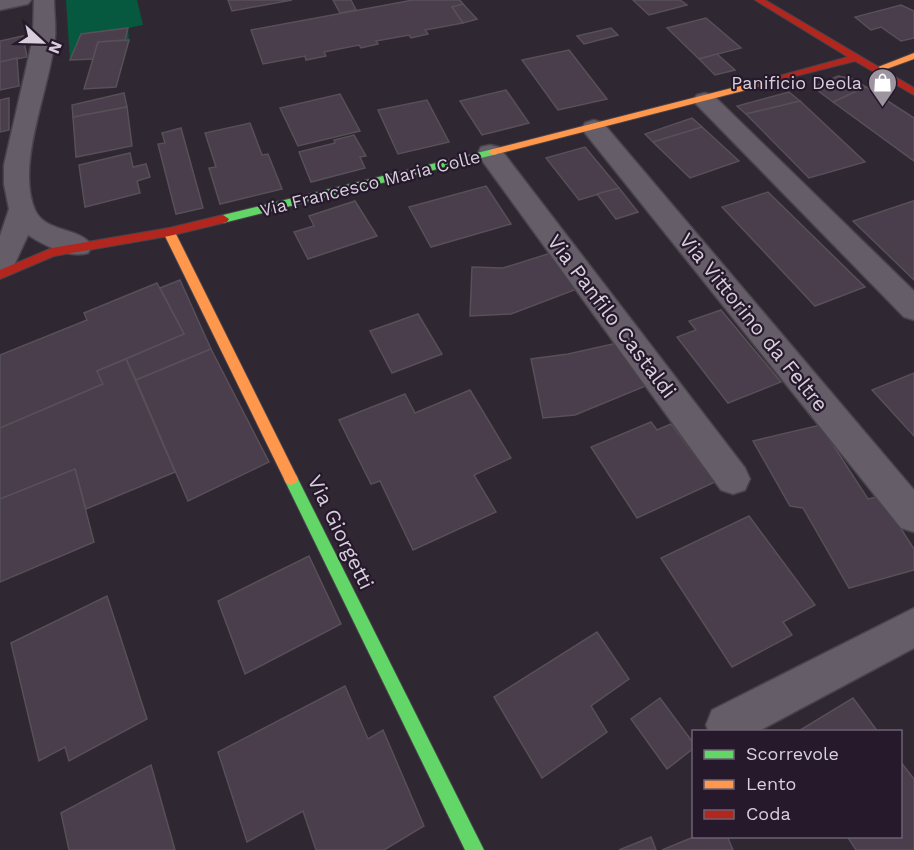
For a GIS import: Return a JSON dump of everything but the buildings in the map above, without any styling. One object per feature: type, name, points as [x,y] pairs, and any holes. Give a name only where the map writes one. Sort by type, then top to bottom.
[{"type":"street","points":[[0,4],[21,0]]},
{"type":"street","points":[[0,267],[13,238],[21,211],[17,165],[44,38],[44,0]]},
{"type":"street","points":[[759,0],[914,92]]},
{"type":"street","points":[[878,69],[914,56]]},
{"type":"street","name":"Via Francesco Maria Colle","points":[[0,275],[33,259],[78,246],[169,232],[705,100],[858,57]]},
{"type":"street","points":[[705,100],[914,309]]},
{"type":"street","name":"Via Vittorino da Feltre","points":[[594,128],[914,516]]},
{"type":"street","name":"Via Panfilo Castaldi","points":[[490,153],[733,478]]},
{"type":"street","points":[[21,211],[30,224],[41,232],[78,246]]},
{"type":"street","name":"Via Giorgetti","points":[[169,232],[475,850]]},
{"type":"street","points":[[727,725],[914,627]]},
{"type":"green space","points":[[66,0],[137,0],[143,25],[128,28],[129,40],[116,87],[84,89],[92,60],[70,60]]},
{"type":"traffic: fast","points":[[223,219],[493,152]]},
{"type":"traffic: fast","points":[[291,479],[475,850]]},
{"type":"traffic: slow","points":[[878,69],[914,56]]},
{"type":"traffic: slow","points":[[493,152],[771,81]]},
{"type":"traffic: slow","points":[[169,232],[291,479]]},
{"type":"traffic: jam","points":[[759,0],[914,92]]},
{"type":"traffic: jam","points":[[771,81],[857,57]]},
{"type":"traffic: jam","points":[[0,275],[52,252],[169,232],[223,219]]},
{"type":"place","name":"Panificio Deola","points":[[883,108]]}]
